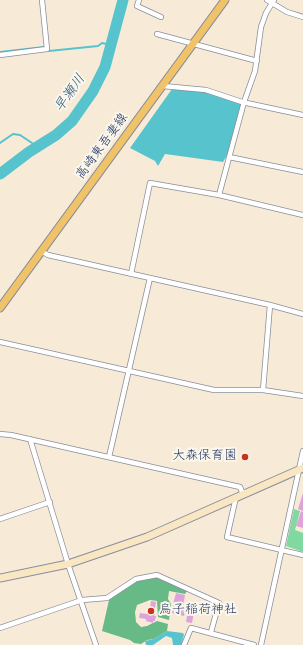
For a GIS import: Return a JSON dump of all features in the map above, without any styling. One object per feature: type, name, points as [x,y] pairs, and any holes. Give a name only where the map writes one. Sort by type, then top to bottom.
[{"type":"main road","name":"高崎東吾妻線","points":[[0,308],[225,0]]},
{"type":"street","points":[[0,55],[47,49],[42,0]]},
{"type":"street","points":[[140,0],[137,6],[161,17]]},
{"type":"street","points":[[267,0],[273,2],[287,12],[303,17]]},
{"type":"street","points":[[219,195],[244,102],[255,71],[261,27],[266,13],[273,2]]},
{"type":"street","points":[[157,34],[193,45],[257,61]]},
{"type":"street","points":[[163,86],[206,90],[244,102],[303,114]]},
{"type":"street","points":[[229,157],[303,172]]},
{"type":"street","points":[[131,274],[150,183],[219,195],[303,215]]},
{"type":"street","points":[[41,251],[48,255],[270,305],[303,314]]},
{"type":"street","points":[[109,457],[150,278]]},
{"type":"street","points":[[263,390],[270,305]]},
{"type":"street","points":[[0,342],[214,390],[263,390],[303,396]]},
{"type":"street","points":[[0,434],[12,434],[240,487],[240,495],[228,537],[303,555]]},
{"type":"street","points":[[30,439],[68,564],[82,600],[96,645]]},
{"type":"street","points":[[261,645],[301,469],[303,451]]},
{"type":"street","points":[[0,578],[68,564],[147,538],[240,495],[301,469]]},
{"type":"street","points":[[0,518],[50,502]]},
{"type":"street","points":[[0,628],[82,600],[107,598],[136,579],[157,575],[219,604],[211,632]]},
{"type":"street","points":[[184,645],[191,628],[211,632],[254,645]]},
{"type":"green space","points":[[294,509],[300,511],[295,530],[303,533],[303,552],[286,546]]},
{"type":"green space","points":[[157,577],[187,591],[185,594],[169,591],[168,599],[171,604],[169,620],[158,617],[157,601],[150,600],[137,605],[135,612],[136,622],[141,627],[157,621],[168,624],[167,631],[154,639],[147,640],[141,644],[134,643],[130,640],[102,631],[109,600],[137,581]]},
{"type":"water","points":[[172,89],[205,92],[241,103],[242,105],[228,154],[223,162],[165,154],[158,166],[155,161],[130,148]]},
{"type":"water","points":[[167,631],[183,633],[184,635],[181,645],[173,645],[172,638],[166,636],[153,645],[146,645],[145,641],[154,639]]},
{"type":"building","points":[[303,493],[303,511],[298,509]]},
{"type":"building","points":[[301,511],[303,512],[303,528],[296,526]]},
{"type":"building","points":[[176,593],[185,595],[183,606],[173,604]]},
{"type":"building","points":[[151,601],[156,602],[155,609],[150,608]]},
{"type":"building","points":[[173,605],[186,607],[184,616],[172,613]]},
{"type":"building","points":[[188,611],[194,612],[192,623],[186,622]]},
{"type":"building","points":[[147,612],[155,614],[155,621],[153,621],[153,623],[146,621],[146,619],[139,618],[140,613],[147,614]]},
{"type":"waterway","name":"早瀬川","points":[[0,174],[29,152],[56,135],[72,121],[93,91],[105,67],[123,0]]},
{"type":"waterway","points":[[49,51],[98,46],[102,43],[111,45]]},
{"type":"waterway","points":[[0,52],[44,47]]},
{"type":"waterway","points":[[0,143],[13,134],[20,135],[32,143]]},
{"type":"place","name":"大森保育園","points":[[245,457]]},
{"type":"place","name":"烏子稲荷神社","points":[[151,611]]}]
